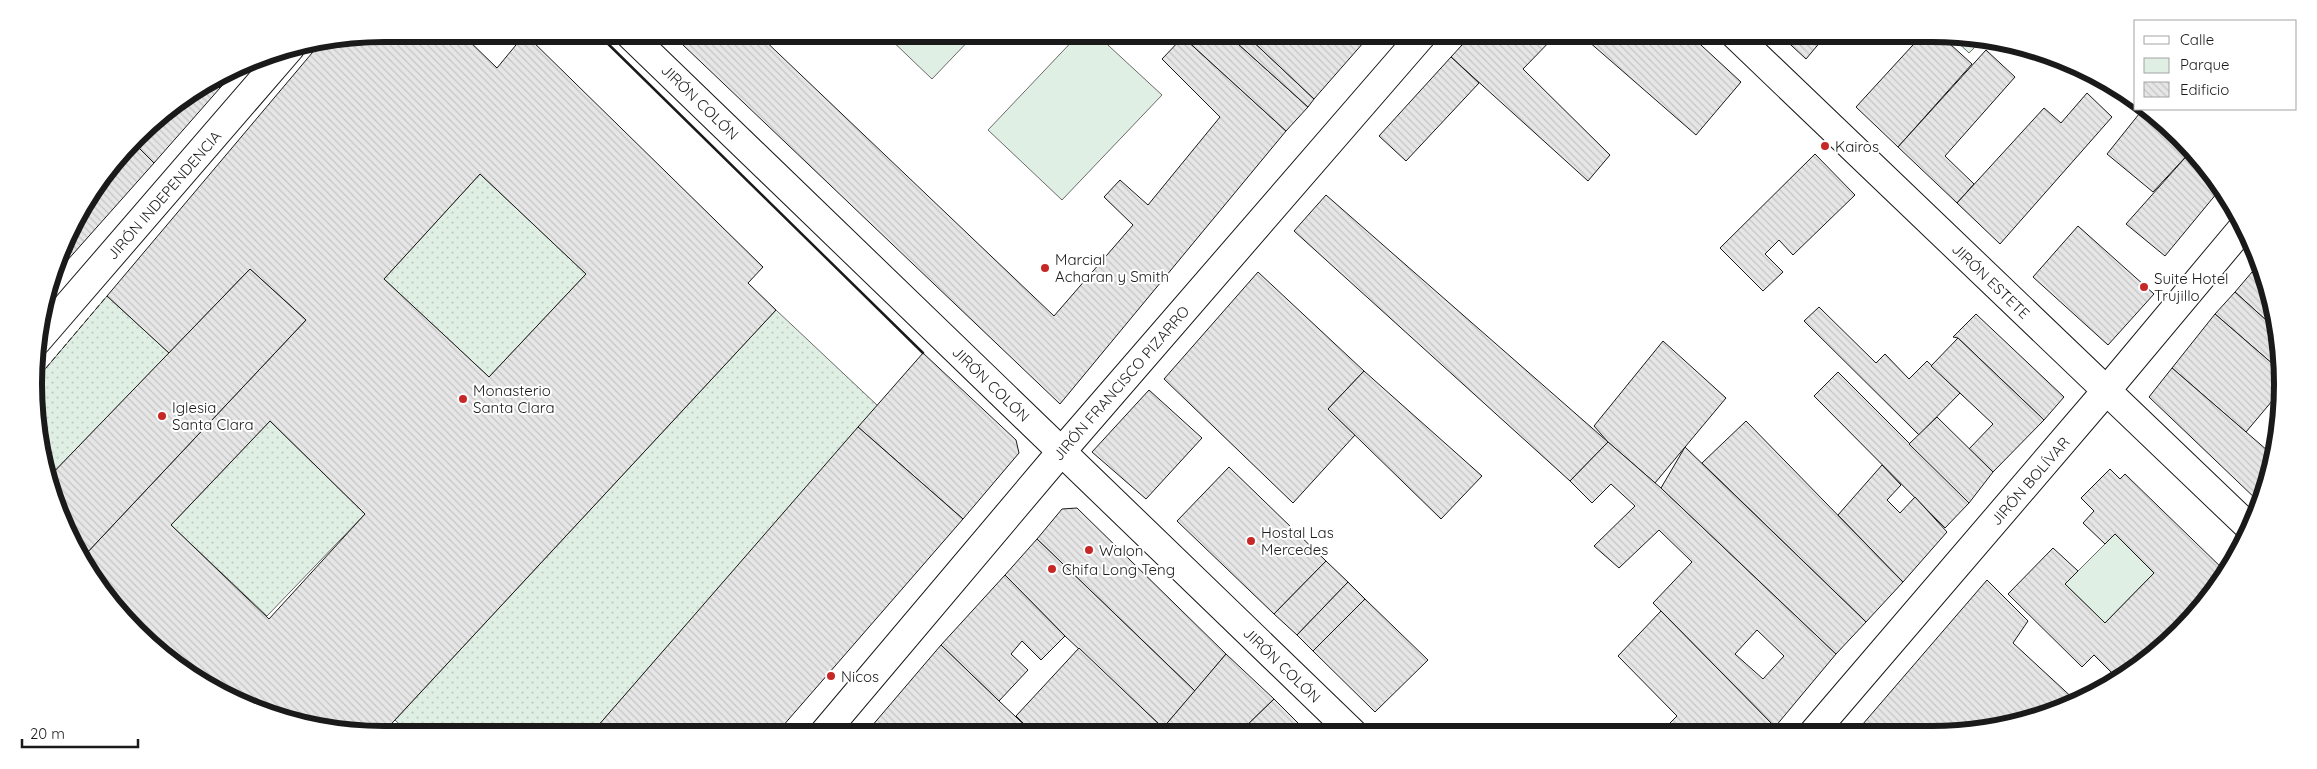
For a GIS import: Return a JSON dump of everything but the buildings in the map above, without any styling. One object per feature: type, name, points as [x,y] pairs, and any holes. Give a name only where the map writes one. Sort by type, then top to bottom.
[{"type":"street","name":"JIRÓN COLÓN","points":[[637,42],[1346,726]]},
{"type":"street","name":"JIRÓN FRANCISCO PIZARRO","points":[[830,726],[1061,452],[1416,42]]},
{"type":"street","name":"JIRÓN ESTETE","points":[[1742,42],[2245,523]]},
{"type":"street","name":"JIRÓN INDEPENDENCIA","points":[[47,330],[280,59]]},
{"type":"street","name":"JIRÓN BOLÍVAR","points":[[1818,726],[2106,392],[2239,232]]},
{"type":"green space","points":[[893,42],[967,42],[932,79]]},
{"type":"green space","points":[[1071,42],[1105,42],[1162,95],[1062,200],[988,130]]},
{"type":"green space","points":[[1959,43],[1977,45],[1969,53]]},
{"type":"green space","points":[[480,174],[586,274],[489,377],[384,279]]},
{"type":"green space","points":[[107,296],[169,353],[54,472],[45,429],[43,372]]},
{"type":"green space","points":[[776,310],[878,406],[598,726],[401,726],[395,720]]},
{"type":"green space","points":[[270,421],[365,514],[267,616],[171,525]]},
{"type":"green space","points":[[2115,534],[2154,573],[2105,623],[2065,584]]},
{"type":"fence","points":[[43,372],[107,296]]},
{"type":"wall","points":[[606,42],[923,353]]},
{"type":"place","name":"Kairos","points":[[1825,146]]},
{"type":"place","name":"Marcial Acharan y Smith","points":[[1045,268]]},
{"type":"place","name":"Suite Hotel Trujillo","points":[[2144,287]]},
{"type":"place","name":"Monasterio Santa Clara","points":[[463,399]]},
{"type":"place","name":"Iglesia Santa Clara","points":[[162,416]]},
{"type":"place","name":"Hostal Las Mercedes","points":[[1251,541]]},
{"type":"place","name":"Walon","points":[[1089,550]]},
{"type":"place","name":"Chifa Long Teng","points":[[1052,569]]},
{"type":"place","name":"Nicos","points":[[831,676]]}]
